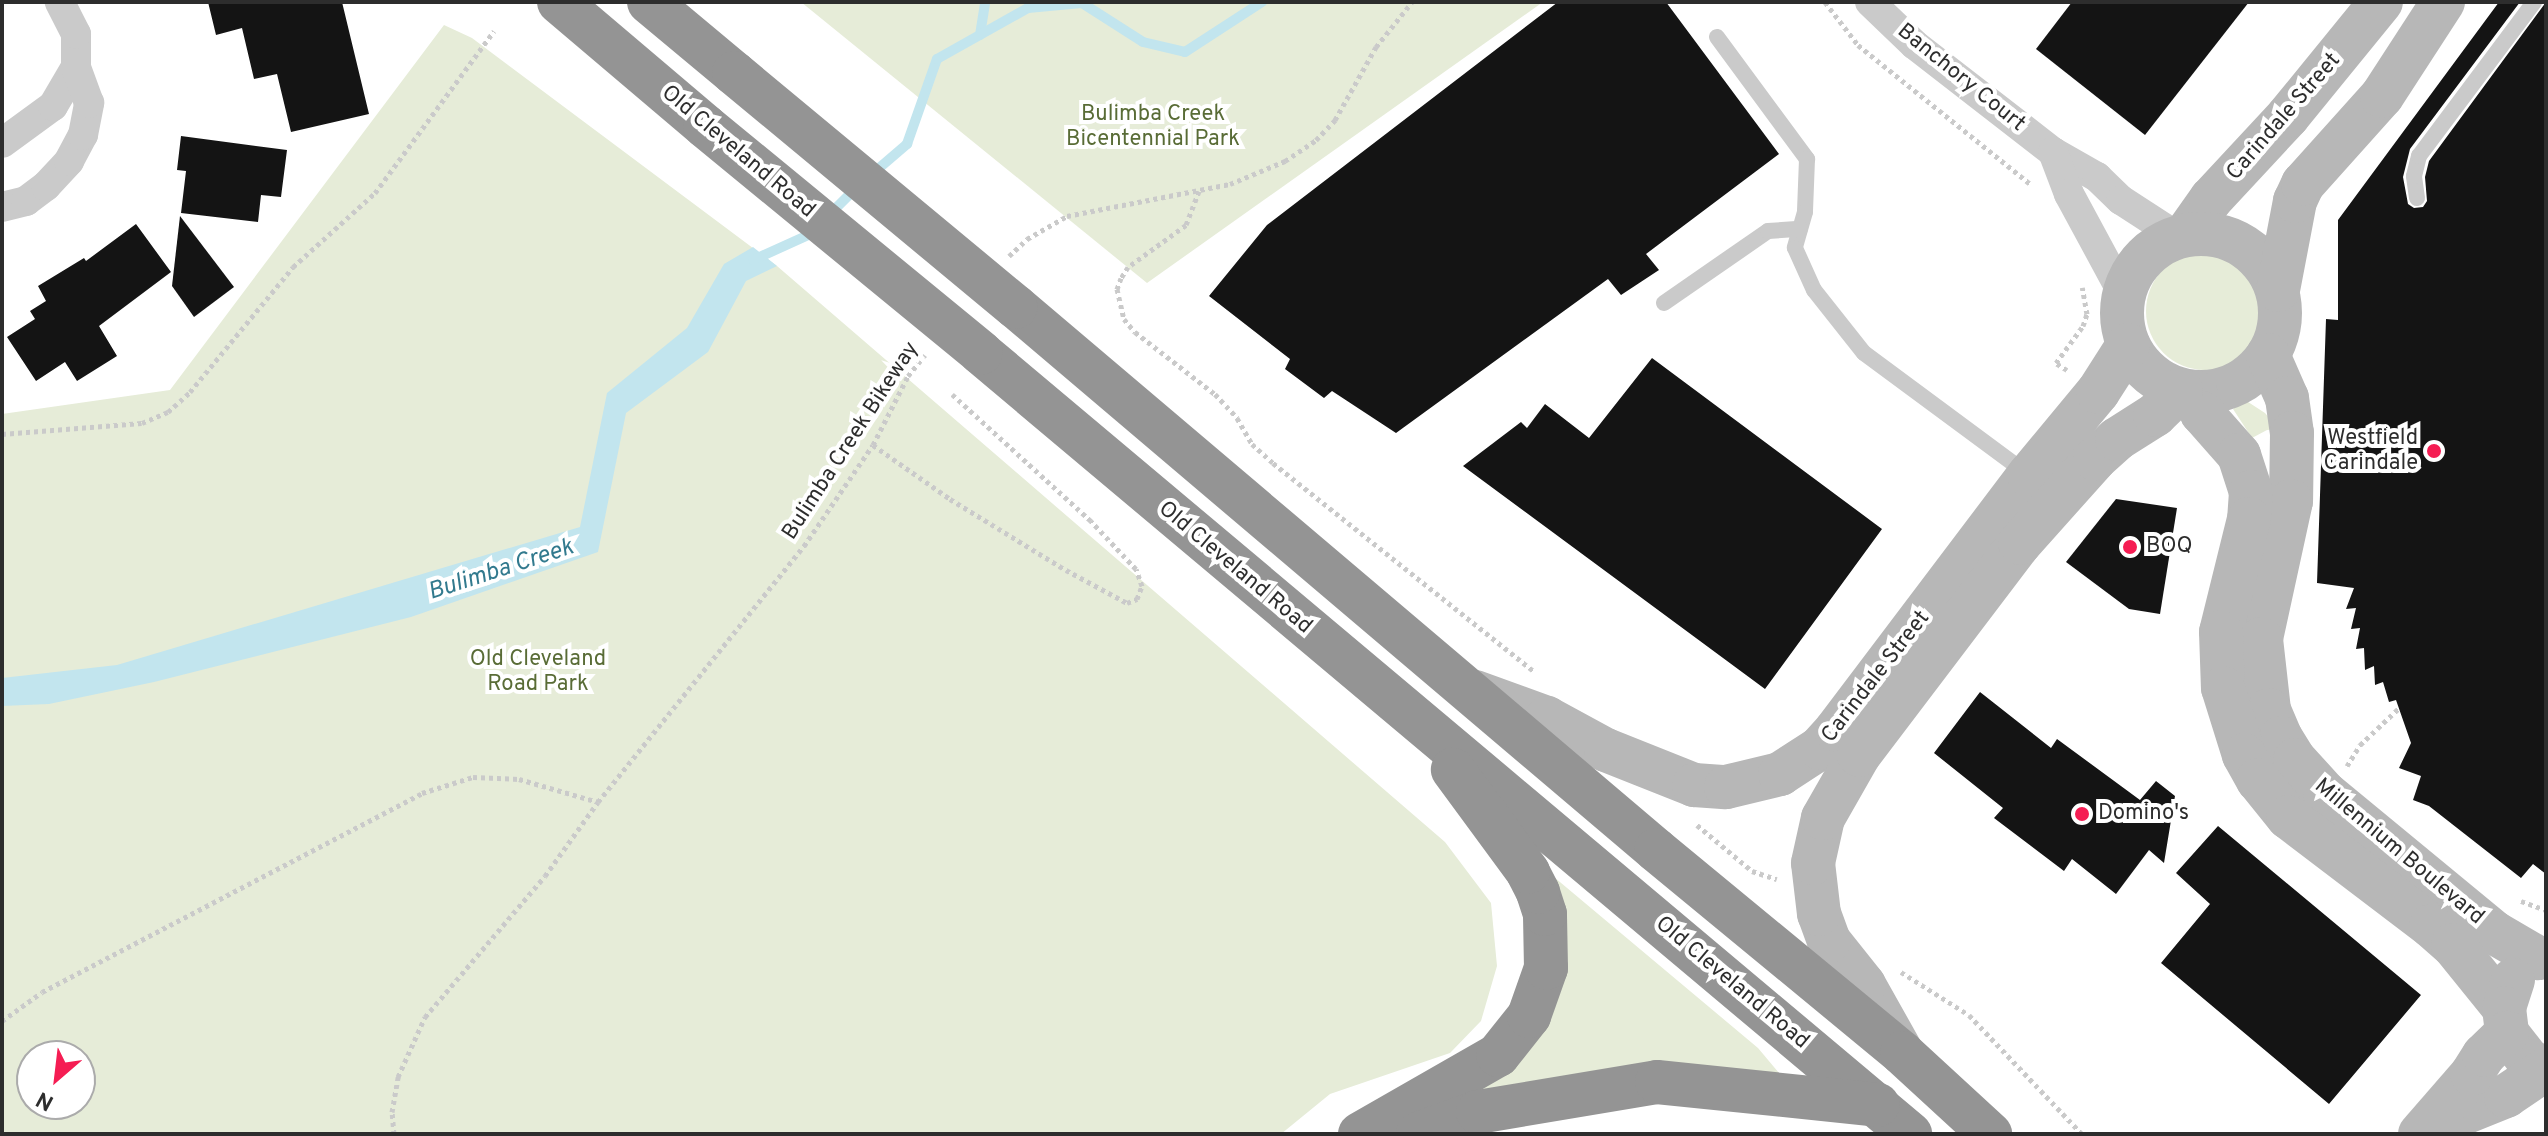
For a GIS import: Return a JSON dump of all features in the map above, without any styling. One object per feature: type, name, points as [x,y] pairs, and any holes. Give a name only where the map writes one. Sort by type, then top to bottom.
[{"type":"highway","name":"Old Cleveland Road","points":[[559,2],[1410,711],[1910,1134]]},
{"type":"highway","points":[[649,2],[1475,692],[1656,850],[1902,1053],[1990,1134]]},
{"type":"highway","points":[[1360,1134],[1498,1055],[1529,1016],[1546,968],[1545,914],[1528,872],[1410,711]]},
{"type":"highway","points":[[1418,1134],[1478,1112],[1657,1082],[1878,1105]]},
{"type":"street","points":[[2,207],[26,201],[46,186],[69,161],[83,135],[89,103],[76,67],[76,34],[60,2]]},
{"type":"street","name":"Banchory Court","points":[[1870,2],[1915,45],[2053,152],[2097,177],[2121,200],[2182,235]]},
{"type":"street","name":"Carindale Street","points":[[2182,235],[2211,199],[2262,147],[2381,2]]},
{"type":"street","points":[[2278,290],[2269,271],[2239,244],[2217,235],[2182,235],[2143,258],[2123,294],[2121,320],[2128,345],[2141,365],[2159,381],[2188,391],[2217,391],[2237,384],[2255,372],[2268,355],[2278,330],[2278,290],[2295,201],[2303,184],[2382,96],[2443,2]]},
{"type":"street","points":[[2,143],[53,106],[76,67]]},
{"type":"street","points":[[2053,152],[2069,194],[2123,294]]},
{"type":"street","name":"Carindale Street","points":[[1902,1053],[1864,985],[1829,941],[1813,887],[1813,863],[1819,828],[1859,755],[2020,543],[2044,487],[2128,345]]},
{"type":"street","name":"Millennium Boulevard","points":[[2268,355],[2287,398],[2292,433],[2291,501],[2261,639],[2269,710],[2281,738],[2295,760],[2325,793],[2495,933],[2542,957]]},
{"type":"street","name":"Carindale Street","points":[[1475,692],[1547,718],[1606,750],[1694,785],[1726,787],[1754,783],[1780,774],[1820,748],[2044,487],[2188,391]]},
{"type":"street","name":"Millennium Boulevard","points":[[2188,391],[2202,413],[2239,455],[2251,492],[2249,519],[2221,632],[2223,688],[2244,755],[2258,780],[2288,817],[2453,945],[2506,1020],[2529,1061],[2546,1069]]},
{"type":"street","points":[[2424,1131],[2484,1055],[2506,1020],[2514,979],[2542,957]]},
{"type":"street","points":[[2424,1131],[2506,1096],[2546,1069]]},
{"type":"lane","points":[[2417,198],[2414,176],[2419,156],[2534,2]]},
{"type":"lane","points":[[1717,37],[1807,159],[1805,212],[1795,248],[1814,290],[1864,353],[2044,487]]},
{"type":"lane","points":[[1664,303],[1768,231],[1800,229]]},
{"type":"path","points":[[1004,262],[1027,239],[1067,216],[1230,184],[1285,161],[1316,140],[1335,120],[1394,20],[1412,2]]},
{"type":"path","points":[[2,434],[142,423],[168,412],[190,392],[293,267],[375,193],[494,31]]},
{"type":"path","points":[[1199,191],[1186,225],[1128,267],[1121,278],[1117,289],[1124,319],[1135,332],[1215,394],[1237,418],[1252,444],[1273,463],[1546,681]]},
{"type":"path","name":"Bulimba Creek Bikeway","points":[[394,1134],[392,1112],[398,1077],[425,1017],[545,876],[598,802],[804,546],[873,445],[908,376],[927,351]]},
{"type":"path","points":[[873,445],[950,499],[1066,570],[1127,603],[1137,599],[1142,586],[1136,569],[1091,521],[952,394]]},
{"type":"path","points":[[2341,777],[2360,745],[2399,708]]},
{"type":"path","points":[[2,1021],[42,992],[422,793],[473,777],[519,779],[598,802]]},
{"type":"path","points":[[1694,785],[1689,813],[1707,833],[1752,871],[1813,887]]},
{"type":"path","points":[[2511,897],[2546,910]]},
{"type":"path","points":[[1894,967],[1969,1015],[2082,1134]]},
{"type":"green space","name":"Bulimba Creek Bicentennial Park","points":[[801,2],[1543,2],[1147,283]]},
{"type":"green space","name":"Old Cleveland Road Park","points":[[444,25],[472,38],[777,266],[1445,842],[1491,903],[1497,966],[1481,1021],[1450,1053],[1330,1094],[1281,1134],[2,1134],[2,414],[170,390]]},
{"type":"green space","points":[[2205,252],[2238,262],[2254,278],[2264,311],[2254,344],[2238,360],[2205,370],[2172,360],[2156,344],[2146,311],[2156,278],[2172,262]]},
{"type":"green space","points":[[2245,400],[2265,413],[2279,429],[2267,430],[2252,438],[2233,409]]},
{"type":"green space","points":[[1548,872],[1758,1048],[1779,1073],[1472,1103],[1472,1084],[1512,1056]]},
{"type":"water","points":[[753,247],[777,266],[746,281],[708,352],[626,413],[598,552],[411,617],[154,682],[49,704],[2,706],[2,678],[117,665],[580,527],[607,393],[687,328],[724,264]]},
{"type":"building","points":[[208,2],[342,2],[369,114],[291,132],[277,74],[254,79],[242,28],[216,35]]},
{"type":"building","points":[[1558,2],[1666,2],[1779,154],[1646,254],[1659,270],[1621,295],[1608,279],[1396,433],[1332,391],[1324,398],[1285,369],[1290,359],[1209,296],[1267,225]]},
{"type":"building","points":[[2072,2],[2249,2],[2145,135],[2036,49]]},
{"type":"building","name":"Westfield Carindale","points":[[2499,2],[2520,2],[2410,149],[2403,177],[2408,204],[2414,208],[2423,207],[2427,201],[2425,177],[2429,161],[2546,2],[2546,874],[2533,864],[2521,878],[2429,806],[2413,800],[2421,776],[2399,768],[2411,743],[2396,700],[2389,702],[2383,682],[2375,685],[2374,666],[2365,670],[2364,648],[2356,649],[2360,628],[2351,629],[2356,608],[2346,609],[2354,588],[2317,583],[2326,319],[2338,320],[2338,220]]},
{"type":"building","points":[[181,136],[287,150],[281,197],[261,195],[258,222],[181,213],[186,171],[177,170]]},
{"type":"building","points":[[180,216],[234,287],[194,317],[172,286]]},
{"type":"building","points":[[136,224],[171,272],[99,326],[117,356],[77,381],[65,362],[36,381],[7,337],[35,319],[30,311],[46,301],[38,286],[84,258],[86,261]]},
{"type":"building","points":[[1652,358],[1882,529],[1765,689],[1463,466],[1521,422],[1527,428],[1545,404],[1589,438]]},
{"type":"building","points":[[2116,499],[2177,508],[2160,614],[2129,609],[2066,562]]},
{"type":"building","points":[[1980,692],[2051,748],[2057,739],[2140,800],[2156,781],[2175,796],[2164,863],[2149,850],[2116,894],[2072,859],[2064,871],[1994,818],[2003,808],[1934,753]]},
{"type":"building","points":[[2218,826],[2421,995],[2329,1104],[2161,963],[2210,904],[2176,873]]},
{"type":"waterway","points":[[980,35],[985,2]]},
{"type":"waterway","name":"Bulimba Creek","points":[[871,175],[907,144],[937,59],[1028,8],[1082,3],[1143,42],[1185,52],[1262,2]]},
{"type":"waterway","name":"Bulimba Creek","points":[[828,216],[856,188]]},
{"type":"waterway","name":"Bulimba Creek","points":[[753,260],[815,232]]},
{"type":"place","name":"Westfield Carindale","points":[[2434,451]]},
{"type":"place","name":"BOQ","points":[[2130,547]]},
{"type":"place","name":"Domino's","points":[[2082,814]]}]
